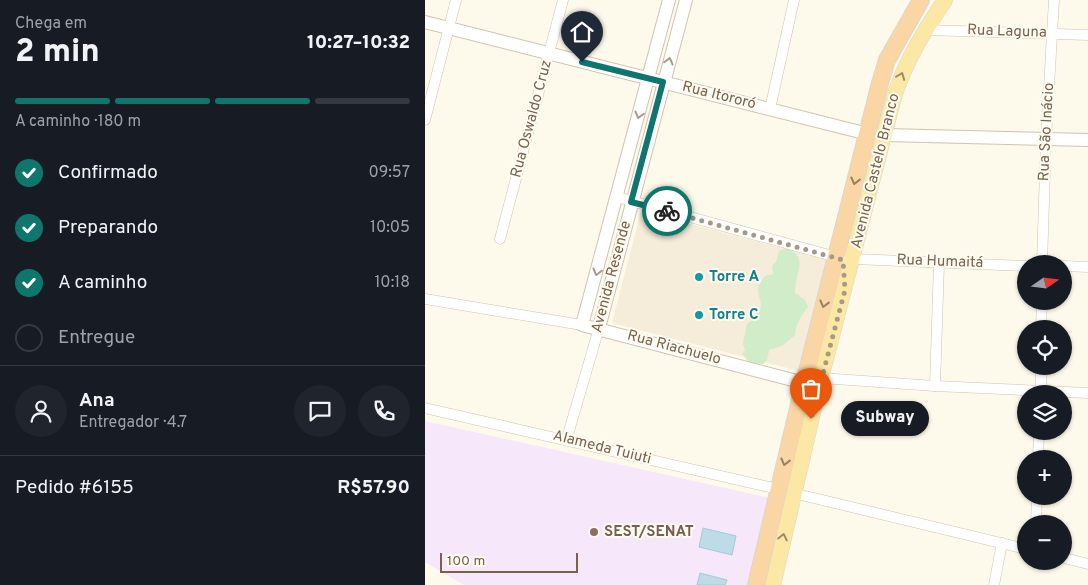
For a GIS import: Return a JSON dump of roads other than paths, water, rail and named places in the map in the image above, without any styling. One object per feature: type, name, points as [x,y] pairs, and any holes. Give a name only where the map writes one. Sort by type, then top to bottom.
[{"type":"highway","name":"Avenida Castelo Branco","points":[[756,585],[786,491],[804,382],[880,83],[887,60],[921,0]]},
{"type":"main road","name":"Avenida Castelo Branco","points":[[773,585],[786,491],[821,378],[902,74],[925,30],[945,0]]},
{"type":"street","points":[[425,120],[456,0]]},
{"type":"street","name":"Rua Oswaldo Cruz","points":[[500,239],[563,0]]},
{"type":"street","name":"Avenida Resende","points":[[582,325],[669,0]]},
{"type":"street","name":"Avenida Resende","points":[[567,438],[599,328],[685,0]]},
{"type":"street","points":[[770,110],[794,0]]},
{"type":"street","name":"Rua São Inácio","points":[[1042,255],[1046,139],[1054,0]]},
{"type":"street","name":"Rua Itororó","points":[[425,22],[867,134]]},
{"type":"street","name":"Rua Laguna","points":[[925,30],[1088,35]]},
{"type":"street","points":[[885,135],[1088,140]]},
{"type":"street","points":[[617,197],[836,257],[844,262],[845,290]]},
{"type":"street","name":"Rua Humaitá","points":[[853,259],[1017,266]]},
{"type":"street","points":[[935,386],[939,262]]},
{"type":"street","points":[[1073,266],[1088,266]]},
{"type":"street","name":"Rua Riachuelo","points":[[425,299],[599,328],[804,382]]},
{"type":"street","points":[[821,378],[1017,391]]},
{"type":"street","points":[[1072,393],[1088,393]]},
{"type":"street","name":"Alameda Tuiuti","points":[[425,408],[567,438],[610,452],[786,491],[1017,547]]},
{"type":"street","points":[[994,585],[1002,543]]},
{"type":"street","points":[[1072,560],[1088,564]]},
{"type":"water","points":[[703,528],[736,536],[732,555],[699,547]]},
{"type":"water","points":[[700,573],[727,580],[725,585],[697,585]]},
{"type":"place","name":"Torre A","points":[[699,277]]},
{"type":"place","name":"Torre C","points":[[699,315]]},
{"type":"place","name":"Subway","points":[[811,419]]},
{"type":"place","name":"SEST/SENAT","points":[[594,532]]}]
